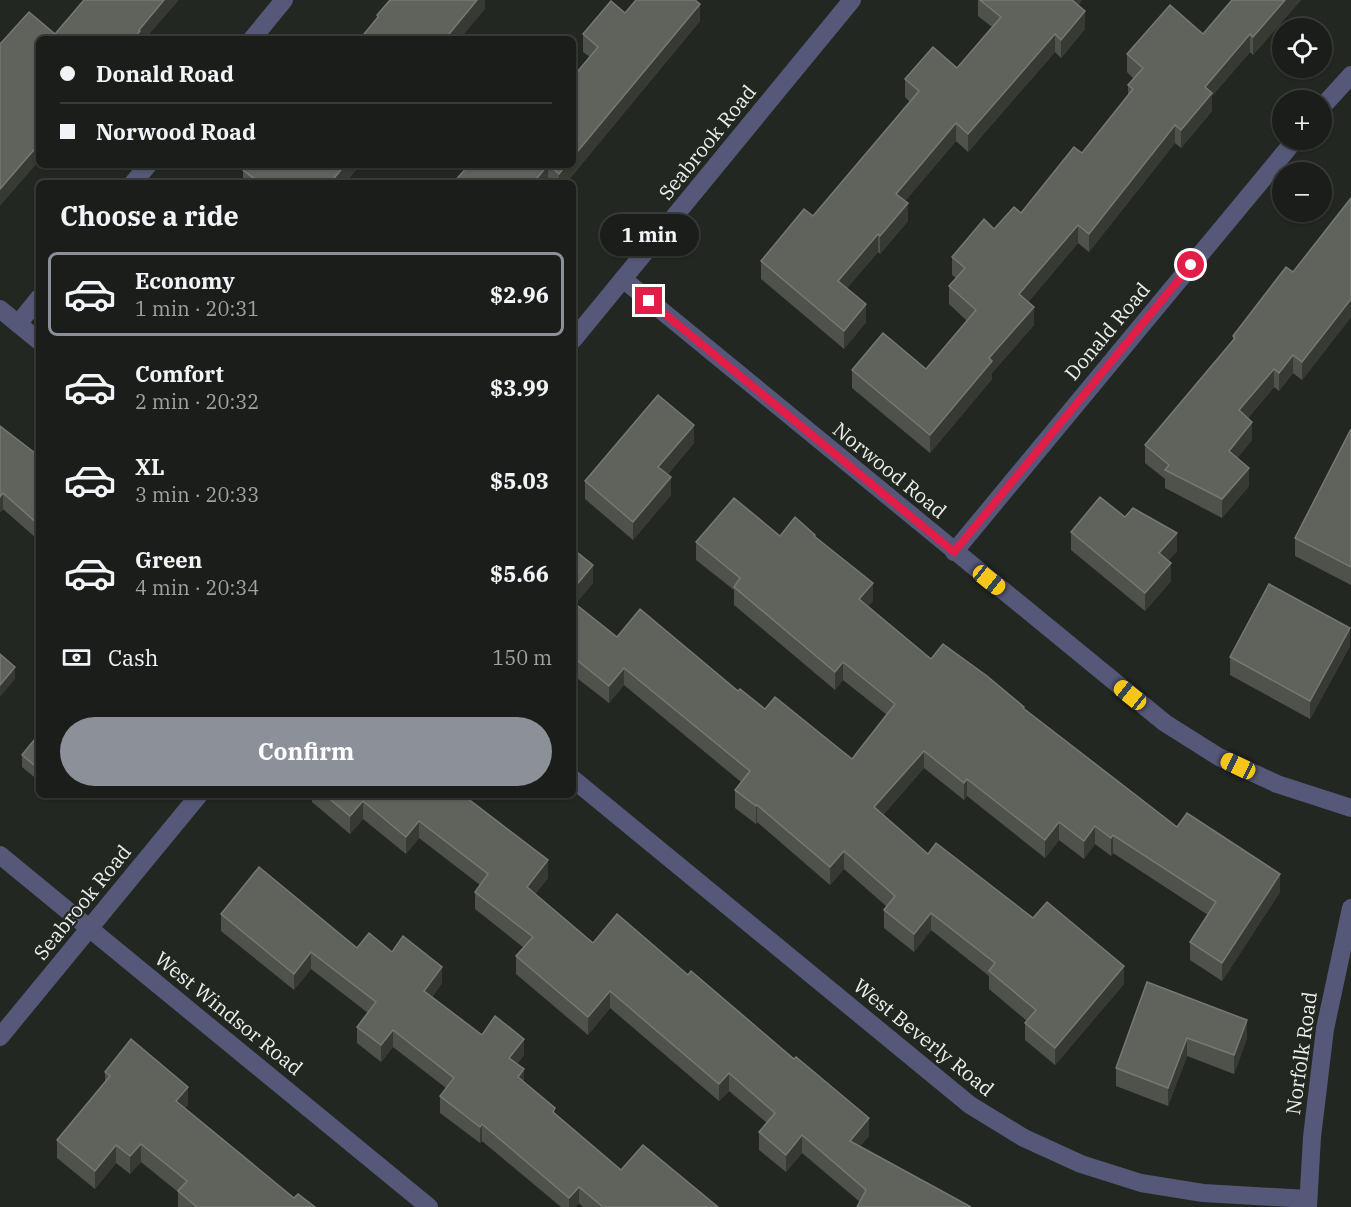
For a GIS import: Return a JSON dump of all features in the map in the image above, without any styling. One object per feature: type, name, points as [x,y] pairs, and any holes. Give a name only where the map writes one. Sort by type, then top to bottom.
[{"type":"street","points":[[254,36],[284,0]]},
{"type":"street","name":"Seabrook Road","points":[[576,336],[852,0]]},
{"type":"street","points":[[1332,96],[1351,75]]},
{"type":"street","name":"Donald Road","points":[[954,552],[1287,150]]},
{"type":"street","points":[[136,180],[146,168]]},
{"type":"street","name":"Norwood Road","points":[[623,279],[1165,723],[1219,757],[1277,784],[1351,808]]},
{"type":"street","points":[[18,324],[36,302]]},
{"type":"street","points":[[0,309],[36,339]]},
{"type":"street","name":"West Beverly Road","points":[[576,781],[970,1105],[1024,1138],[1081,1164],[1141,1183],[1203,1193],[1308,1203]]},
{"type":"street","name":"Seabrook Road","points":[[0,1037],[197,798]]},
{"type":"street","name":"West Windsor Road","points":[[0,855],[429,1207]]},
{"type":"street","name":"Norfolk Road","points":[[1308,1203],[1312,1137],[1325,1029],[1351,908]]},
{"type":"building","points":[[84,0],[164,0],[136,36],[36,36],[36,147],[0,189],[0,44],[29,12],[55,34]]},
{"type":"building","points":[[390,0],[477,0],[447,36],[362,36],[378,17],[377,15]]},
{"type":"building","points":[[636,0],[695,0],[700,4],[576,153],[576,73],[598,47],[583,34],[611,1],[625,13]]},
{"type":"building","points":[[980,0],[1072,0],[1085,11],[1061,40],[1055,34],[968,134],[956,123],[896,194],[908,203],[838,281],[866,304],[844,331],[761,261],[804,209],[813,216],[919,91],[905,79],[933,47],[957,68],[1001,17]]},
{"type":"building","points":[[1232,0],[1285,0],[1253,37],[1250,34],[1205,87],[1212,93],[1181,130],[1175,125],[1089,234],[1078,225],[1019,294],[1034,307],[989,358],[992,361],[930,435],[852,370],[883,333],[926,369],[976,310],[949,286],[965,268],[952,257],[984,219],[994,229],[1014,207],[1021,213],[1074,147],[1082,153],[1133,89],[1128,85],[1143,68],[1127,54],[1170,5],[1203,34]]},
{"type":"building","points":[[245,168],[342,168],[332,180],[256,180],[243,170]]},
{"type":"building","points":[[466,168],[546,168],[536,180],[456,180]]},
{"type":"building","points":[[552,168],[564,168],[559,174]]},
{"type":"building","points":[[1351,198],[1351,299],[1302,362],[1293,355],[1279,373],[1274,369],[1239,410],[1252,422],[1229,451],[1249,468],[1222,499],[1165,470],[1169,465],[1145,445],[1235,338],[1233,336],[1286,267],[1293,272]]},
{"type":"building","points":[[658,395],[694,425],[658,467],[671,477],[633,522],[585,481]]},
{"type":"building","points":[[0,426],[36,454],[36,522],[3,493],[0,497]]},
{"type":"building","points":[[1351,429],[1351,567],[1295,538]]},
{"type":"building","points":[[1100,497],[1125,517],[1133,508],[1177,533],[1159,553],[1171,563],[1145,593],[1071,532]]},
{"type":"building","points":[[734,498],[780,536],[795,517],[814,536],[873,583],[859,599],[931,659],[943,644],[987,676],[1023,708],[1177,827],[1187,813],[1280,874],[1222,963],[1190,942],[1216,902],[1113,835],[1111,838],[1095,826],[1084,841],[1059,822],[1045,840],[967,779],[964,783],[924,751],[874,807],[928,854],[936,843],[1033,918],[1047,902],[1124,966],[1055,1048],[1025,1023],[1036,1010],[989,971],[995,963],[931,913],[914,934],[884,910],[895,896],[844,851],[830,867],[757,805],[735,790],[750,771],[624,668],[609,686],[576,659],[576,604],[617,637],[640,609],[738,691],[740,689],[765,709],[775,697],[852,759],[895,704],[843,662],[835,672],[734,587],[740,578],[696,542]]},
{"type":"building","points":[[576,551],[593,565],[576,585]]},
{"type":"building","points":[[1269,584],[1350,628],[1310,701],[1230,657]]},
{"type":"building","points":[[0,654],[15,667],[0,685]]},
{"type":"building","points":[[36,738],[36,767],[22,755]]},
{"type":"building","points":[[329,798],[467,798],[548,860],[527,887],[593,943],[617,914],[688,975],[691,971],[794,1059],[796,1057],[869,1118],[850,1141],[971,1207],[857,1207],[866,1190],[802,1135],[786,1155],[759,1132],[775,1113],[729,1073],[719,1084],[610,991],[588,1017],[516,956],[533,937],[475,892],[488,874],[419,821],[406,837],[363,801],[350,816]]},
{"type":"building","points":[[259,867],[357,948],[369,933],[392,952],[403,936],[442,967],[424,991],[482,1035],[495,1016],[524,1039],[509,1058],[524,1069],[518,1077],[555,1108],[553,1112],[621,1170],[643,1145],[718,1207],[603,1207],[579,1187],[569,1198],[482,1124],[480,1127],[440,1096],[454,1078],[393,1030],[381,1045],[357,1027],[376,1002],[311,952],[294,974],[221,914]]},
{"type":"building","points":[[1147,982],[1247,1020],[1234,1055],[1187,1038],[1168,1088],[1116,1068]]},
{"type":"building","points":[[131,1039],[188,1087],[176,1101],[294,1198],[298,1194],[315,1207],[197,1207],[178,1191],[187,1181],[141,1144],[130,1156],[116,1145],[95,1171],[57,1140],[110,1076],[105,1072]]},
{"type":"route","points":[[649,301],[954,552],[1191,265]]}]
